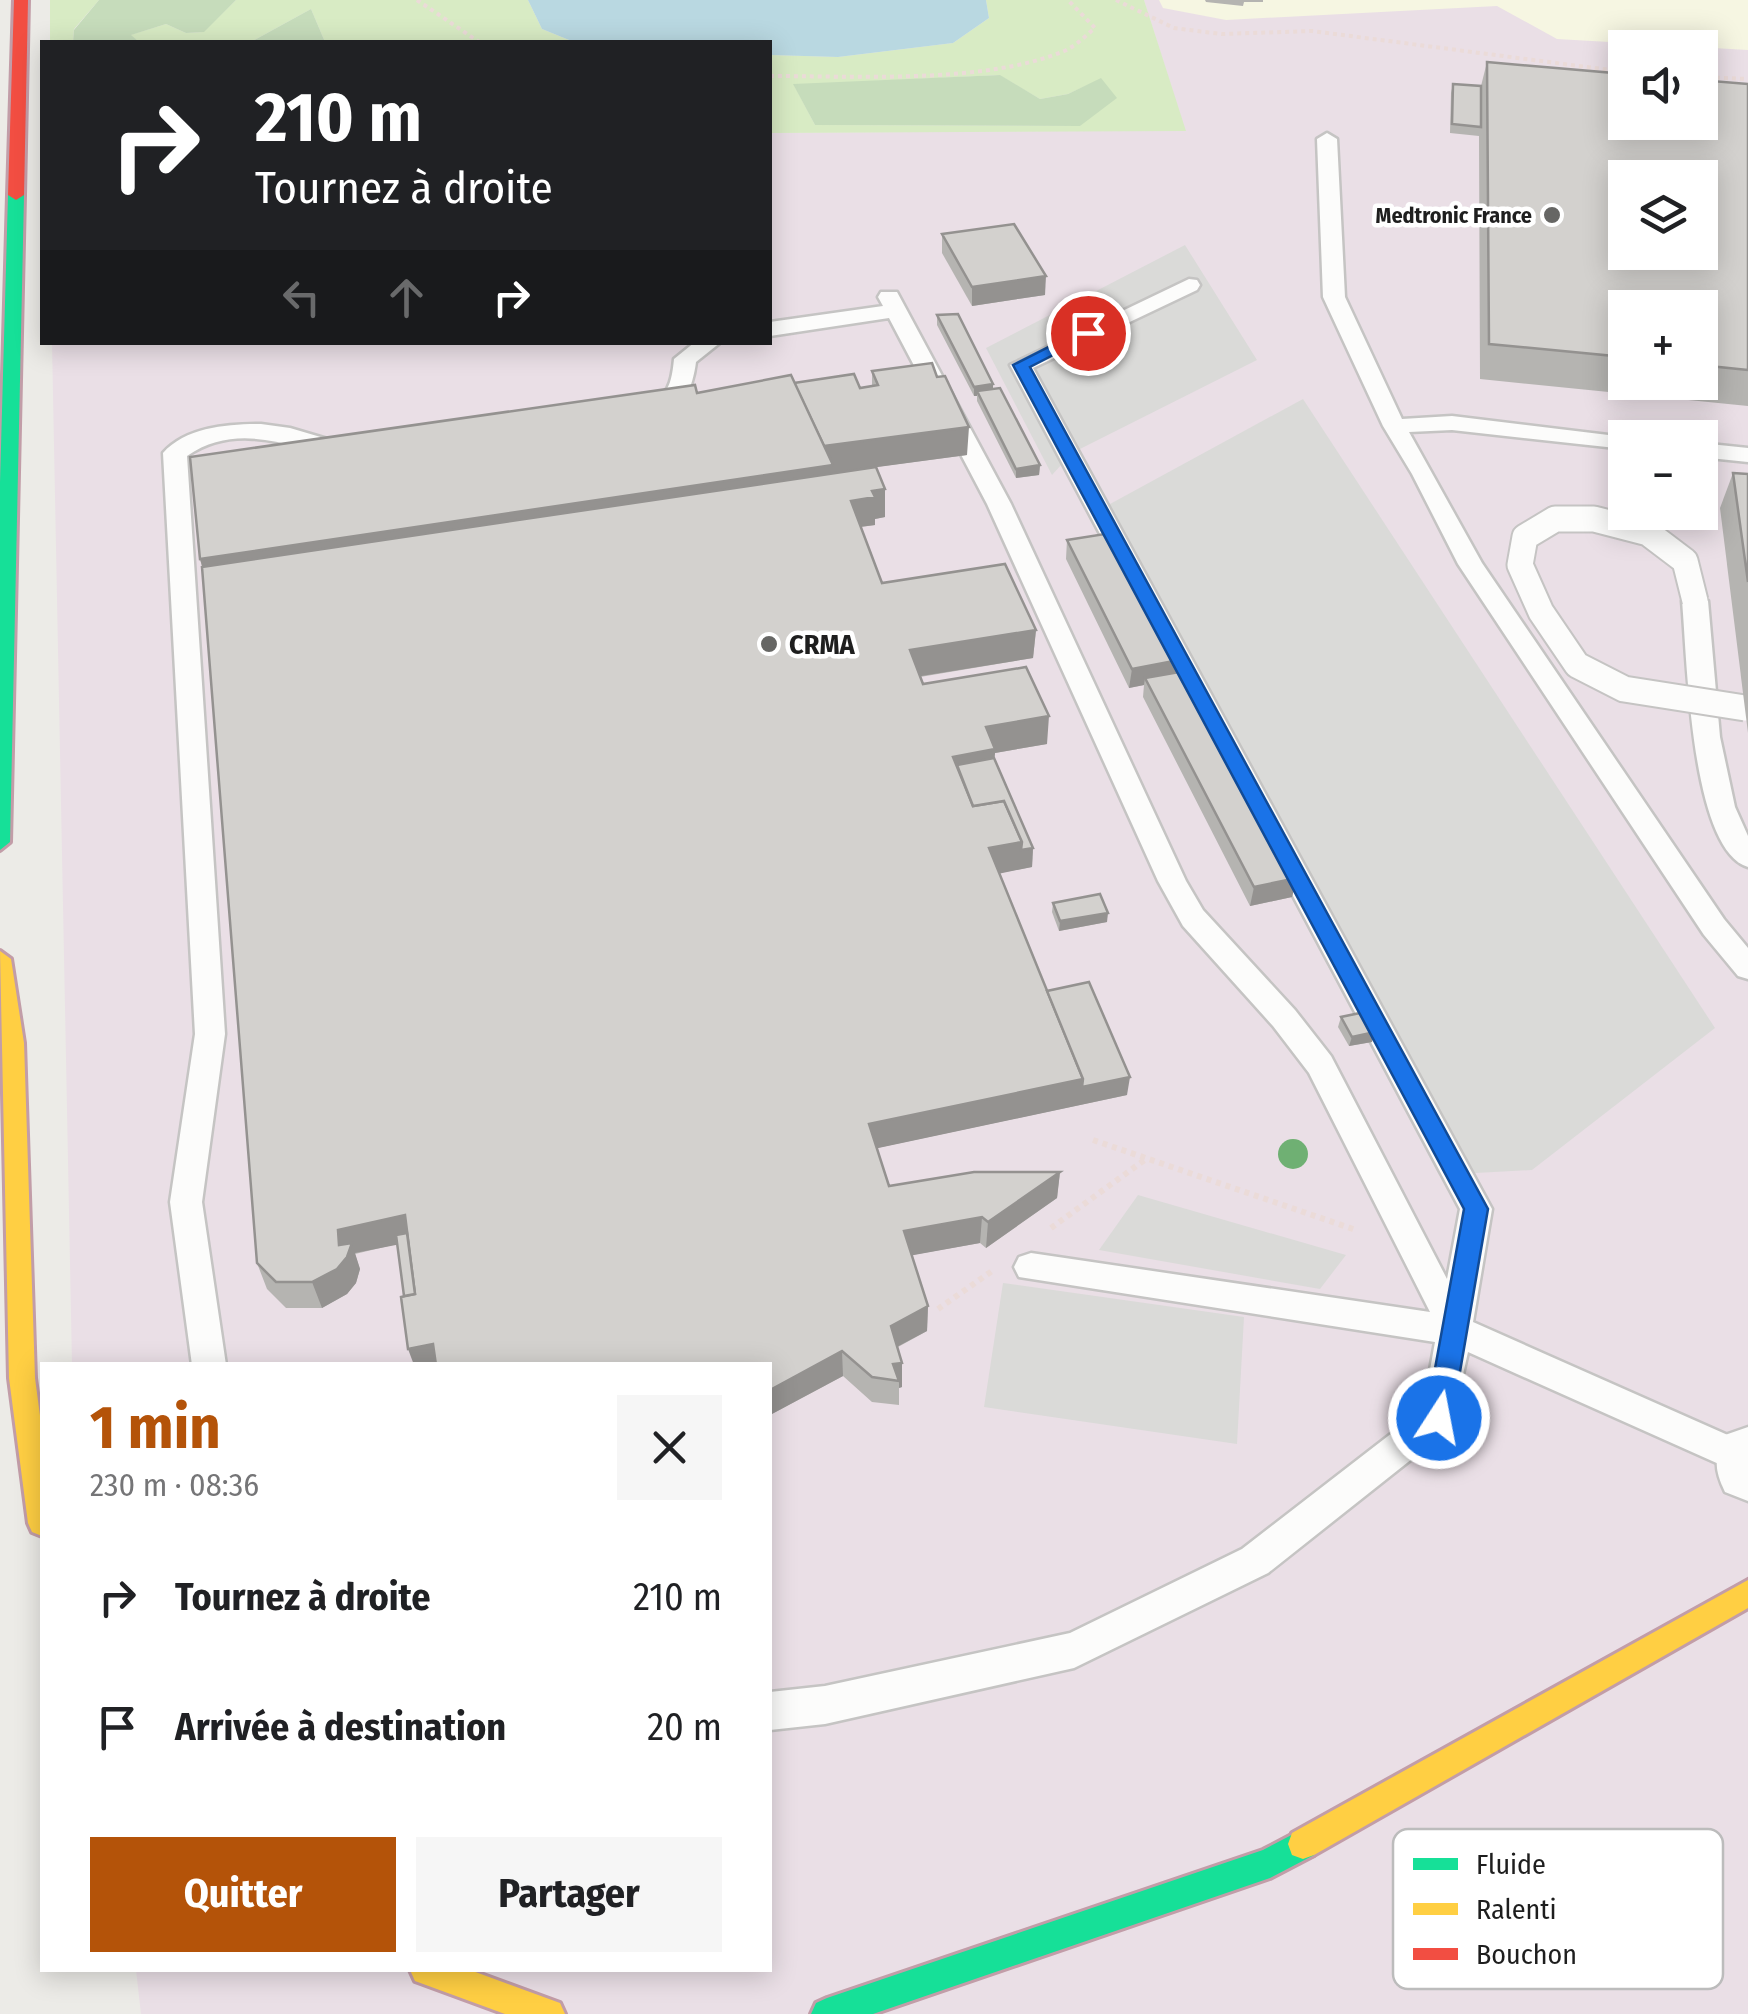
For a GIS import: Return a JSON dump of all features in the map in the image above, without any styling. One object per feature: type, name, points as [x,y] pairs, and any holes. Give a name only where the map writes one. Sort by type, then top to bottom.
[{"type":"highway","points":[[0,842],[22,0]]},
{"type":"highway","points":[[0,959],[14,1042],[22,1378],[40,1508]]},
{"type":"highway","points":[[827,2014],[1270,1862],[1748,1593]]},
{"type":"highway","points":[[432,1972],[549,2014]]},
{"type":"lane","points":[[1326,138],[1334,298],[1394,426],[1424,474],[1470,564],[1714,927],[1748,968]]},
{"type":"lane","points":[[772,1711],[824,1705],[1074,1650],[1255,1561],[1439,1418],[1476,1209],[1021,365],[1189,285]]},
{"type":"lane","points":[[772,329],[893,304],[999,504],[1172,881],[1193,918],[1284,1018],[1320,1064],[1457,1331]]},
{"type":"lane","points":[[631,419],[668,408],[682,389],[686,359],[706,345]]},
{"type":"lane","points":[[1394,426],[1452,424],[1608,440]]},
{"type":"lane","points":[[210,1362],[186,1202],[210,1034],[175,453],[188,442],[238,432],[288,434],[332,450],[371,456]]},
{"type":"lane","points":[[1718,452],[1748,455]]},
{"type":"lane","points":[[1745,708],[1624,689],[1578,665],[1540,612],[1520,565],[1524,537],[1554,519],[1594,519],[1648,533],[1685,561],[1695,602],[1716,789],[1733,843],[1748,858]]},
{"type":"lane","points":[[1031,1267],[1457,1331],[1748,1462]]},
{"type":"path","points":[[418,0],[476,40]]},
{"type":"path","points":[[772,76],[934,72],[1005,64],[1066,50],[1095,28],[1068,0]]},
{"type":"path","points":[[1116,0],[1174,28],[1222,34],[1312,31],[1608,70]]},
{"type":"path","points":[[1718,78],[1748,79]]},
{"type":"path","points":[[1093,1140],[1356,1230]]},
{"type":"shaded area","points":[[1144,0],[1748,0],[1748,2014],[141,2014],[136,1972],[772,1972],[772,1362],[72,1362],[52,345],[772,345],[772,133],[1185,130]]},
{"type":"shaded area","points":[[1159,0],[1748,0],[1748,50],[1718,48],[1718,30],[1608,30],[1608,42],[1557,39],[1497,6],[1226,20],[1163,8]]},
{"type":"shaded area","points":[[1185,245],[1257,360],[1072,453],[1052,475],[986,348]]},
{"type":"shaded area","points":[[1303,399],[1715,1028],[1532,1170],[1439,1175],[1088,516]]},
{"type":"shaded area","points":[[1138,1195],[1346,1255],[1320,1289],[1099,1250]]},
{"type":"shaded area","points":[[1003,1283],[1244,1317],[1237,1444],[984,1407]]},
{"type":"green space","points":[[50,0],[99,0],[74,29],[73,40],[50,40]]},
{"type":"green space","points":[[99,0],[236,0],[204,32],[186,33],[166,24],[131,35],[137,40],[73,40],[74,30]]},
{"type":"green space","points":[[236,0],[528,0],[542,29],[569,40],[324,40],[311,9],[255,40],[136,40],[130,35],[166,24],[186,33],[203,32]]},
{"type":"green space","points":[[986,0],[1144,0],[1186,131],[772,133],[772,55],[838,57],[953,43],[989,18]],"holes":[[[999,75],[1040,99],[1068,94],[1101,79],[1080,126],[815,125],[794,85]]]},
{"type":"green space","points":[[311,9],[324,40],[255,40]]},
{"type":"green space","points":[[1000,75],[1040,99],[1068,94],[1101,78],[1117,98],[1080,126],[815,125],[793,84]]},
{"type":"water","points":[[528,0],[986,0],[989,18],[953,43],[838,57],[772,55],[772,40],[569,40],[542,29]]},
{"type":"building","name":"Medtronic France","points":[[1487,62],[1608,73],[1608,140],[1718,140],[1718,82],[1748,84],[1748,370],[1718,367],[1718,290],[1608,290],[1608,355],[1489,344]]},
{"type":"building","points":[[1453,84],[1481,86],[1481,127],[1452,124]]},
{"type":"building","points":[[1014,224],[1046,276],[972,287],[942,234]]},
{"type":"building","points":[[958,314],[993,384],[974,387],[937,315]]},
{"type":"building","points":[[932,363],[937,377],[945,376],[969,427],[824,446],[794,383],[854,374],[860,388],[878,385],[872,371]]},
{"type":"building","points":[[791,375],[833,465],[200,559],[190,457],[695,385],[697,393]]},
{"type":"building","points":[[1000,388],[1040,465],[1016,469],[977,391]]},
{"type":"building","points":[[876,467],[885,489],[872,491],[875,497],[851,501],[882,583],[1005,564],[1036,630],[910,650],[923,684],[1026,667],[1049,716],[986,727],[995,749],[953,757],[973,806],[1004,801],[1022,842],[989,848],[1083,1079],[869,1124],[889,1186],[974,1172],[1060,1172],[988,1222],[982,1217],[904,1231],[928,1306],[891,1326],[902,1363],[893,1364],[899,1381],[872,1377],[842,1351],[772,1389],[772,1362],[436,1362],[433,1344],[408,1349],[401,1297],[415,1294],[405,1215],[338,1230],[339,1245],[352,1243],[347,1257],[337,1269],[312,1282],[276,1282],[257,1263],[202,567]]},
{"type":"building","points":[[1733,473],[1748,474],[1748,582]]},
{"type":"building","points":[[1111,533],[1179,660],[1132,669],[1067,540]]},
{"type":"building","points":[[1185,671],[1297,878],[1254,887],[1145,678]]},
{"type":"building","points":[[994,758],[1033,848],[1021,850],[1022,842],[1004,801],[973,806],[957,765]]},
{"type":"building","points":[[1100,894],[1108,913],[1060,921],[1053,903]]},
{"type":"building","points":[[1089,982],[1130,1077],[1082,1087],[1083,1079],[1047,991]]},
{"type":"building","points":[[1365,1012],[1375,1032],[1352,1037],[1341,1017]]},
{"type":"building","points":[[407,1233],[415,1294],[404,1296],[396,1235]]},
{"type":"traffic: fast","points":[[0,842],[16,195]]},
{"type":"traffic: fast","points":[[827,2014],[1270,1863],[1303,1844]]},
{"type":"traffic: slow","points":[[0,959],[13,1043],[22,1378],[40,1508]]},
{"type":"traffic: slow","points":[[1303,1844],[1748,1593]]},
{"type":"traffic: slow","points":[[432,1972],[549,2014]]},
{"type":"traffic: jam","points":[[16,195],[21,0]]},
{"type":"place","name":"Medtronic France","points":[[1552,215]]},
{"type":"place","name":"CRMA","points":[[769,644]]},
{"type":"route","points":[[1088,333],[1021,365],[1476,1209],[1439,1418]]}]
